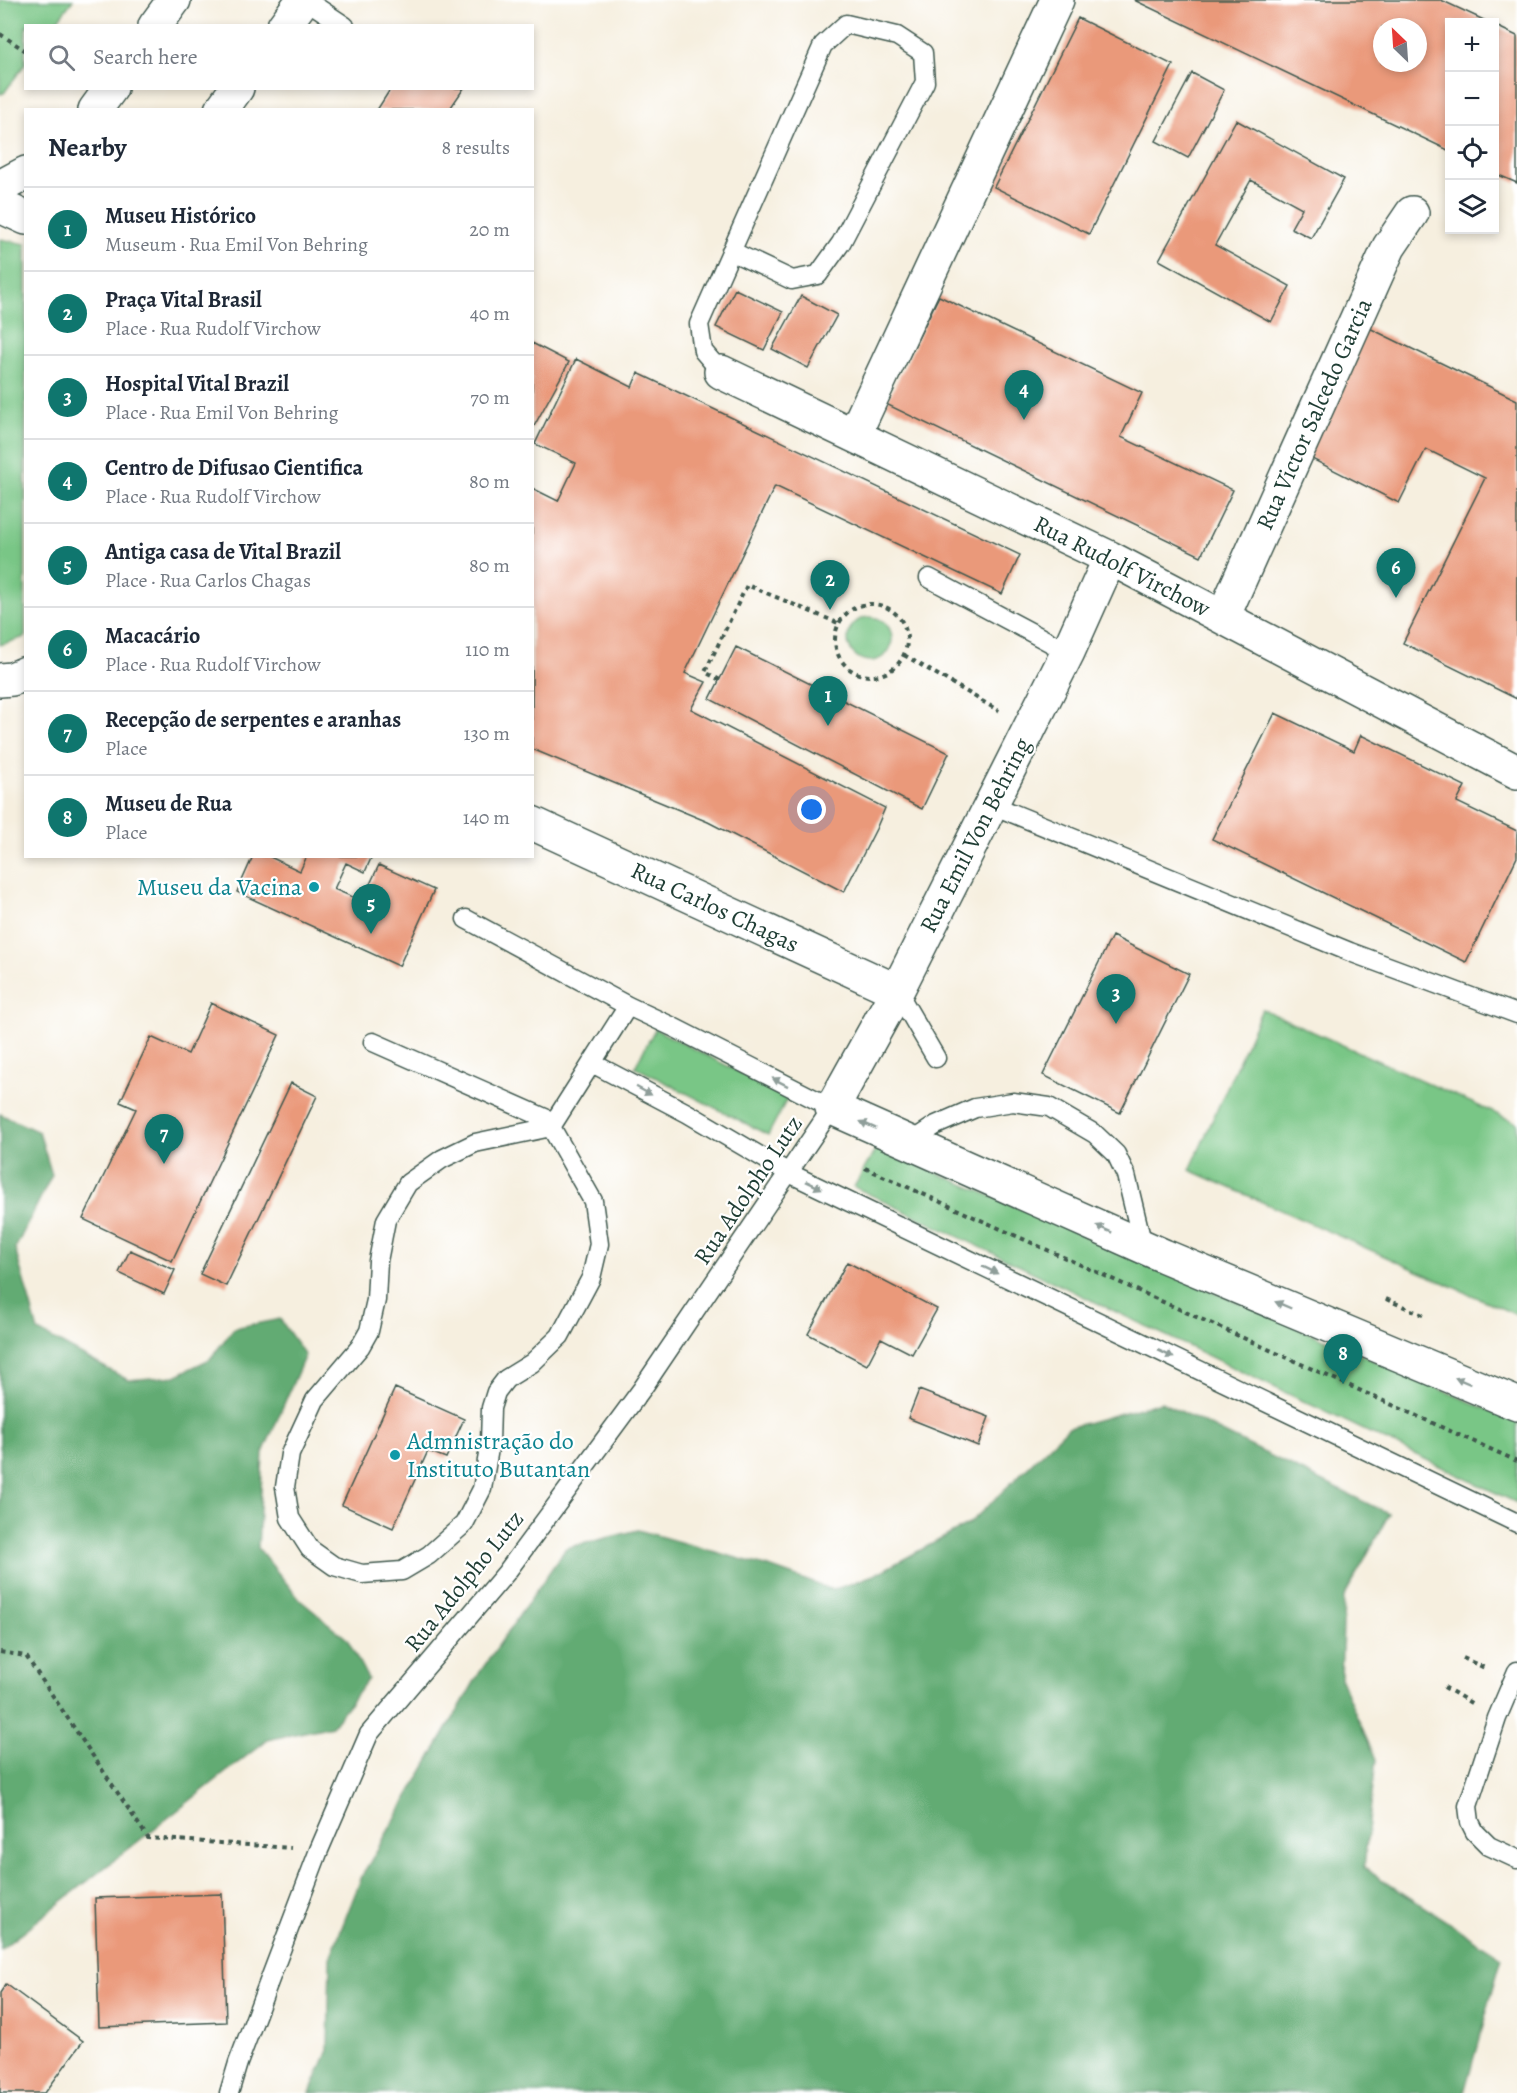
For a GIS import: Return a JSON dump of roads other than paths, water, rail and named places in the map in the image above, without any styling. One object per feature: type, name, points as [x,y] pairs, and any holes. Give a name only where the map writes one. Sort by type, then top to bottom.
[{"type":"street","points":[[156,24],[174,0]]},
{"type":"street","points":[[286,24],[305,0]]},
{"type":"street","points":[[854,435],[1057,0]]},
{"type":"street","points":[[96,108],[109,90]]},
{"type":"street","points":[[222,108],[236,90]]},
{"type":"street","points":[[0,187],[24,174]]},
{"type":"street","points":[[0,206],[24,217]]},
{"type":"street","name":"Rua Victor Salcedo Garcia","points":[[1223,617],[1389,247],[1412,213]]},
{"type":"street","name":"Rua Rudolf Virchow","points":[[721,372],[1110,558],[1517,772]]},
{"type":"street","name":"Rua Emil Von Behring","points":[[832,1108],[897,991],[1068,652],[1110,558]]},
{"type":"street","points":[[0,680],[24,674]]},
{"type":"street","name":"Rua Carlos Chagas","points":[[534,824],[897,991]]},
{"type":"street","points":[[832,1108],[1143,1246],[1517,1404]]},
{"type":"lane","points":[[305,0],[342,24]]},
{"type":"lane","points":[[721,372],[703,351],[699,324],[731,251],[823,45],[846,24],[897,36],[923,53],[925,82],[841,243],[818,275],[792,280],[731,251]]},
{"type":"lane","points":[[928,578],[1068,652]]},
{"type":"lane","points":[[990,804],[1350,952],[1517,1014]]},
{"type":"lane","points":[[466,919],[628,1006],[832,1108]]},
{"type":"lane","points":[[897,991],[936,1058]]},
{"type":"lane","points":[[373,1042],[552,1124],[593,1201],[599,1244],[591,1278],[560,1336],[532,1363],[506,1379],[496,1392],[491,1408],[490,1443],[482,1489],[464,1524],[429,1555],[402,1571],[362,1574],[334,1566],[310,1549],[290,1518],[285,1487],[290,1454],[315,1400],[360,1347],[369,1331],[376,1300],[378,1261],[386,1220],[408,1183],[442,1160],[475,1143],[552,1124],[628,1006]]},
{"type":"lane","points":[[592,1063],[687,1113],[789,1173],[1517,1523]]},
{"type":"lane","points":[[909,1143],[936,1125],[975,1108],[1013,1102],[1049,1107],[1095,1134],[1116,1154],[1126,1175],[1143,1246]]},
{"type":"lane","name":"Rua Adolpho Lutz","points":[[229,2093],[238,2063],[319,1850],[369,1734],[506,1572],[642,1389],[832,1108]]},
{"type":"lane","points":[[1517,1671],[1497,1718],[1468,1806],[1470,1822],[1475,1832],[1489,1846],[1517,1859]]},
{"type":"place","name":"Centro de Difusao Cientifica","points":[[1024,420]]},
{"type":"place","name":"Macacário","points":[[1396,598]]},
{"type":"place","name":"Praça Vital Brasil","points":[[830,610]]},
{"type":"place","name":"Museu Histórico","points":[[828,726]]},
{"type":"place","name":"Museu da Vacina","points":[[314,887]]},
{"type":"place","name":"Antiga casa de Vital Brazil","points":[[371,934]]},
{"type":"place","name":"Hospital Vital Brazil","points":[[1116,1024]]},
{"type":"place","name":"Recepção de serpentes e aranhas","points":[[164,1164]]},
{"type":"place","name":"Museu de Rua","points":[[1343,1384]]},
{"type":"place","name":"Admnistração do Instituto Butantan","points":[[395,1455]]}]
